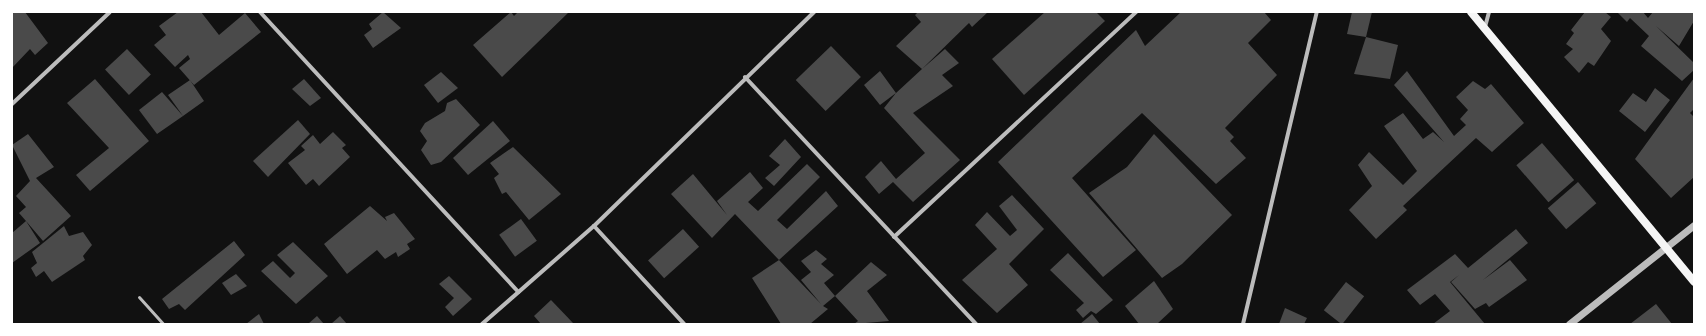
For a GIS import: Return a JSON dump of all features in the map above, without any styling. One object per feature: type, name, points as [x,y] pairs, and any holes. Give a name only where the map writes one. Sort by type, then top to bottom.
[{"type":"main road","points":[[1471,12],[1667,245],[1694,282]]},
{"type":"street","points":[[12,104],[110,12]]},
{"type":"street","points":[[260,12],[518,292]]},
{"type":"street","points":[[482,324],[594,226],[745,77],[814,12]]},
{"type":"street","points":[[894,236],[1136,12]]},
{"type":"street","points":[[1243,324],[1317,12]]},
{"type":"street","points":[[1485,27],[1490,12]]},
{"type":"street","points":[[745,77],[976,324]]},
{"type":"street","points":[[1569,324],[1694,225]]},
{"type":"street","points":[[594,226],[684,324]]},
{"type":"lane","points":[[139,297],[163,324]]},
{"type":"building","points":[[12,12],[25,12],[48,43],[35,55],[30,49],[12,68]]},
{"type":"building","points":[[178,12],[201,12],[219,35],[245,13],[261,32],[194,85],[179,68],[190,59],[188,55],[175,67],[154,45],[166,35],[159,26]]},
{"type":"building","points":[[383,12],[401,28],[373,48],[364,35],[372,29],[369,24]]},
{"type":"building","points":[[511,12],[514,16],[518,12],[569,12],[502,77],[473,45]]},
{"type":"building","points":[[918,12],[988,12],[972,27],[969,23],[922,69],[896,46],[921,22],[915,15]]},
{"type":"building","points":[[1045,12],[1096,12],[1105,21],[1024,95],[992,59]]},
{"type":"building","points":[[1181,12],[1264,12],[1271,20],[1248,43],[1277,75],[1225,128],[1234,137],[1230,141],[1246,158],[1216,184],[1142,113],[1072,178],[1136,250],[1103,277],[998,162],[1136,30],[1145,46]]},
{"type":"building","points":[[1352,12],[1372,12],[1366,37],[1347,34]]},
{"type":"building","points":[[1585,12],[1605,12],[1611,17],[1601,29],[1611,41],[1594,66],[1588,62],[1579,73],[1564,57],[1573,49],[1566,44],[1574,33],[1571,30]]},
{"type":"building","points":[[1617,12],[1643,12],[1648,18],[1653,12],[1694,12],[1694,21],[1679,46],[1656,26],[1694,63],[1694,70],[1682,81],[1641,46],[1649,36],[1630,18],[1627,22]]},
{"type":"building","points":[[1366,37],[1398,45],[1390,79],[1354,74]]},
{"type":"building","points":[[831,46],[861,77],[826,111],[796,80]]},
{"type":"building","points":[[127,49],[151,75],[129,95],[105,69]]},
{"type":"building","points":[[945,49],[959,63],[942,75],[953,86],[913,113],[960,160],[913,202],[893,182],[879,194],[865,177],[881,161],[896,179],[925,153],[884,108],[896,93]]},
{"type":"building","points":[[880,71],[896,93],[880,105],[864,85]]},
{"type":"building","points":[[1407,71],[1454,136],[1466,125],[1460,119],[1468,110],[1456,97],[1473,81],[1485,89],[1491,84],[1524,123],[1492,152],[1476,138],[1403,206],[1407,210],[1376,239],[1349,210],[1372,186],[1358,165],[1369,152],[1403,185],[1417,171],[1384,126],[1403,113],[1423,139],[1433,132],[1444,142],[1394,85]]},
{"type":"building","points":[[441,72],[458,88],[438,103],[424,85]]},
{"type":"building","points":[[1694,78],[1694,109],[1690,113],[1694,117],[1694,177],[1671,198],[1635,159]]},
{"type":"building","points":[[95,79],[149,141],[90,191],[76,175],[109,148],[67,103]]},
{"type":"building","points":[[304,79],[321,98],[310,106],[292,89]]},
{"type":"building","points":[[190,80],[204,101],[183,116],[168,95]]},
{"type":"building","points":[[1655,88],[1670,100],[1645,132],[1619,111],[1633,93],[1646,102]]},
{"type":"building","points":[[162,92],[183,116],[157,134],[139,110]]},
{"type":"building","points":[[456,99],[480,125],[441,162],[431,165],[421,150],[427,141],[420,131],[425,123],[445,111],[447,103]]},
{"type":"building","points":[[298,120],[310,134],[268,177],[253,161]]},
{"type":"building","points":[[493,121],[510,141],[468,175],[453,158]]},
{"type":"building","points":[[333,132],[346,145],[342,148],[350,157],[319,186],[313,179],[306,185],[288,163],[305,150],[301,146],[313,135],[320,144]]},
{"type":"building","points":[[28,134],[54,167],[36,178],[71,216],[43,241],[19,213],[26,207],[16,196],[30,181],[12,145]]},
{"type":"building","points":[[1154,134],[1232,215],[1182,264],[1162,278],[1089,193],[1127,167]]},
{"type":"building","points":[[785,139],[801,157],[774,186],[765,178],[780,165],[769,156]]},
{"type":"building","points":[[1542,143],[1574,180],[1548,202],[1516,165]]},
{"type":"building","points":[[513,147],[561,194],[529,220],[506,192],[502,194],[494,178],[499,174],[490,163]]},
{"type":"building","points":[[807,164],[820,177],[777,220],[787,229],[826,191],[838,206],[779,260],[735,214],[712,238],[671,194],[693,174],[727,215],[717,201],[750,172],[763,188],[748,202],[758,211]]},
{"type":"building","points":[[1578,182],[1596,203],[1566,229],[1548,208]]},
{"type":"building","points":[[1012,195],[1044,229],[1009,264],[1028,285],[997,313],[962,280],[997,249],[975,225],[987,212],[1010,236],[1017,230],[999,206]]},
{"type":"building","points":[[370,206],[387,221],[385,217],[394,213],[415,239],[407,244],[410,249],[398,257],[396,252],[385,259],[377,250],[347,274],[324,244]]},
{"type":"building","points":[[521,219],[537,241],[515,257],[499,235]]},
{"type":"building","points":[[26,221],[40,243],[12,263],[12,233]]},
{"type":"building","points":[[64,226],[69,236],[83,232],[92,245],[83,256],[85,260],[52,282],[44,271],[36,277],[31,268],[37,263],[32,252]]},
{"type":"building","points":[[683,229],[699,247],[664,278],[648,260]]},
{"type":"building","points":[[1516,229],[1528,243],[1483,280],[1510,260],[1527,280],[1489,307],[1486,303],[1475,309],[1451,282],[1459,275],[1450,282],[1485,324],[1433,324],[1450,311],[1435,294],[1420,305],[1407,290],[1455,254],[1468,268]]},
{"type":"building","points":[[234,241],[245,255],[185,310],[179,304],[169,309],[162,299]]},
{"type":"building","points":[[293,242],[328,276],[296,304],[261,271],[273,261],[290,278],[295,273],[277,255]]},
{"type":"building","points":[[816,250],[827,259],[821,264],[834,275],[824,283],[835,296],[823,306],[828,309],[810,324],[781,324],[752,278],[779,260],[821,304],[801,280],[811,272],[801,261]]},
{"type":"building","points":[[1068,253],[1113,300],[1096,314],[1091,311],[1083,318],[1076,310],[1084,303],[1050,270]]},
{"type":"building","points":[[871,262],[887,275],[867,291],[889,321],[854,324],[858,321],[835,296]]},
{"type":"building","points":[[236,274],[247,286],[231,295],[222,283]]},
{"type":"building","points":[[449,276],[472,299],[453,316],[445,307],[454,298],[439,284]]},
{"type":"building","points":[[1154,281],[1173,309],[1157,324],[1139,324],[1125,306]]},
{"type":"building","points":[[1346,282],[1364,296],[1342,324],[1324,310]]},
{"type":"building","points":[[551,300],[574,324],[541,324],[534,316]]},
{"type":"building","points":[[1656,304],[1672,324],[1630,324]]},
{"type":"building","points":[[1285,308],[1307,318],[1304,324],[1279,324]]},
{"type":"building","points":[[259,314],[264,324],[246,324]]},
{"type":"building","points":[[1092,314],[1100,324],[1080,324]]},
{"type":"building","points":[[317,316],[324,324],[308,324]]},
{"type":"building","points":[[340,316],[347,324],[331,324]]}]
